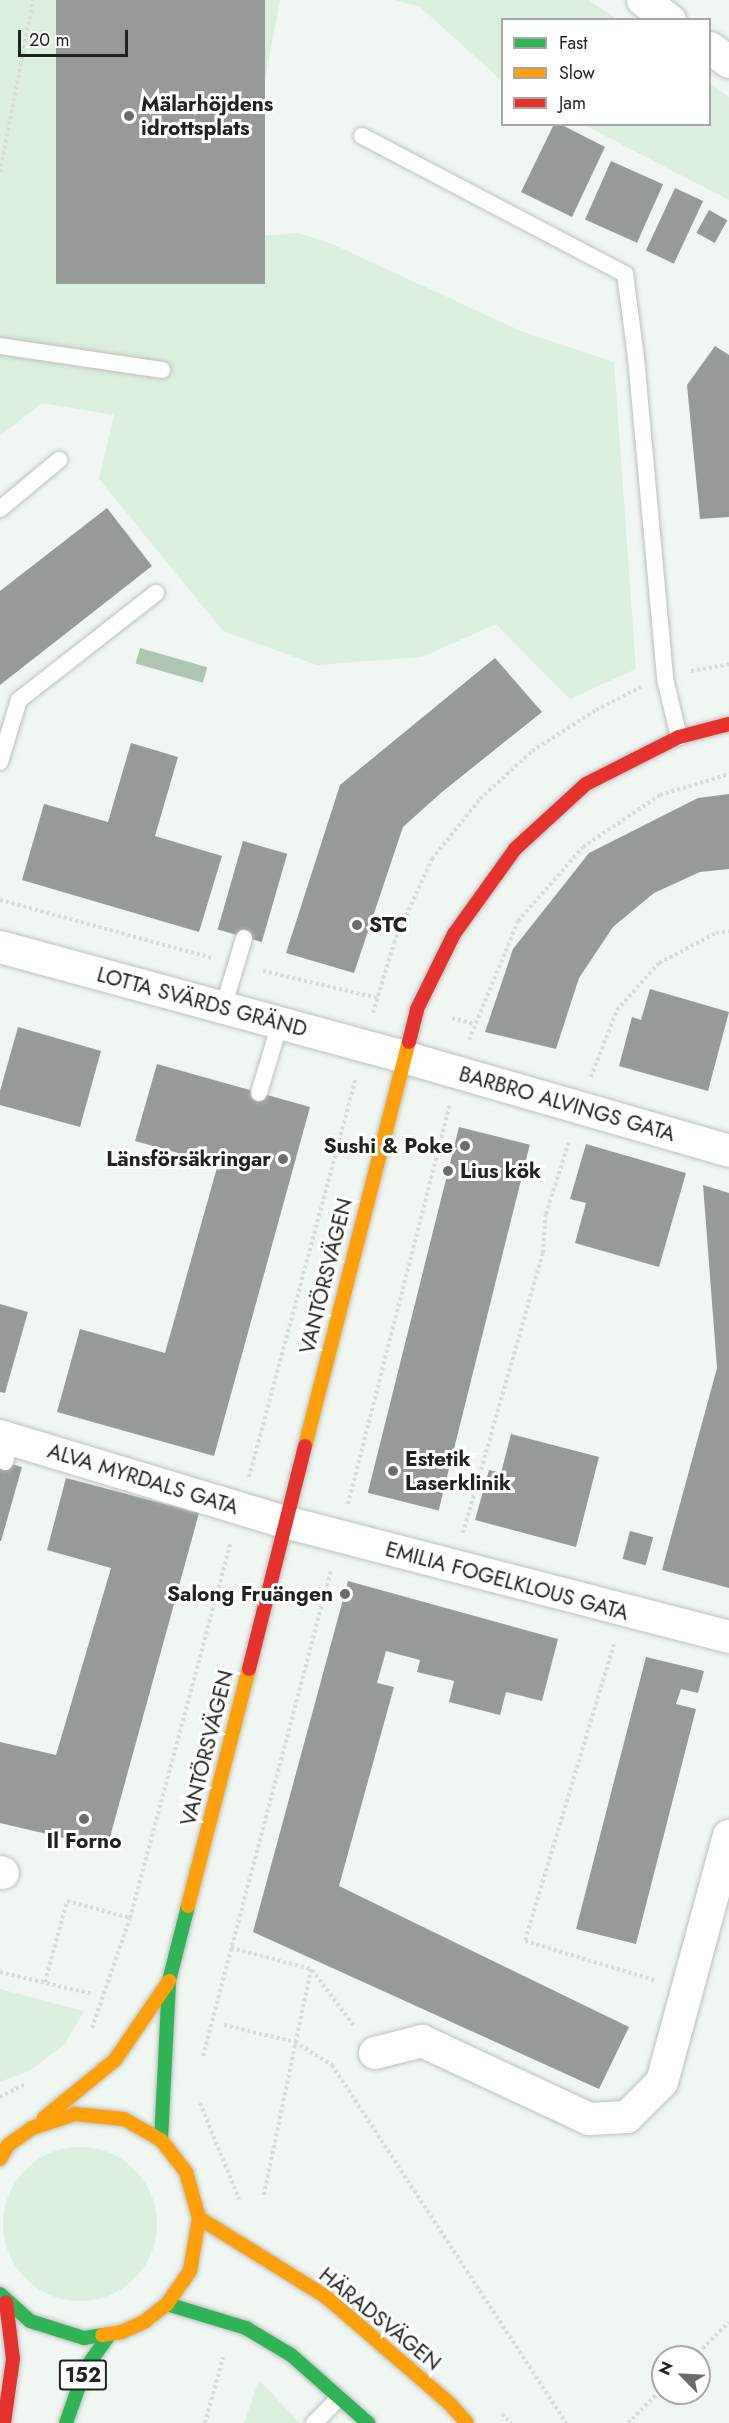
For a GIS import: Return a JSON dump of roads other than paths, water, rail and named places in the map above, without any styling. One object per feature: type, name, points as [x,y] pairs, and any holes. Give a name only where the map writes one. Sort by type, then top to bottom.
[{"type":"main road","name":"VANTÖRSVÄGEN","points":[[161,2140],[170,1982],[417,1009],[454,933],[515,849],[586,784],[679,737],[729,724]]},
{"type":"main road","name":"VANTÖRSVÄGEN","points":[[32,2128],[115,2060],[170,1982]]},
{"type":"main road","points":[[0,2159],[4,2146],[32,2128],[75,2114],[124,2119],[161,2140],[186,2172],[199,2218],[190,2271],[167,2304],[144,2322],[122,2332],[84,2338],[30,2321],[3,2298]]},
{"type":"main road","name":"HÄRADSVÄGEN","points":[[199,2218],[325,2296],[450,2404],[467,2423]]},
{"type":"main road","points":[[3,2298],[13,2359],[4,2423]]},
{"type":"main road","points":[[167,2304],[246,2328],[291,2355],[368,2423]]},
{"type":"main road","name":"152","points":[[66,2423],[85,2369],[110,2334]]},
{"type":"street","points":[[643,0],[667,18]]},
{"type":"street","points":[[711,49],[729,62]]},
{"type":"street","name":"LOTTA SVÄRDS GRÄND","points":[[0,947],[404,1057]]},
{"type":"street","name":"BARBRO ALVINGS GATA","points":[[404,1057],[729,1151]]},
{"type":"street","name":"ALVA MYRDALS GATA","points":[[5,1445],[285,1522]]},
{"type":"street","name":"EMILIA FOGELKLOUS GATA","points":[[285,1522],[623,1612],[729,1637]]},
{"type":"street","points":[[375,2053],[422,2040],[589,2120],[627,2117],[662,2082],[729,1836]]},
{"type":"lane","points":[[362,136],[625,274],[636,358],[665,679],[679,737]]},
{"type":"lane","points":[[0,346],[162,370]]},
{"type":"lane","points":[[0,509],[58,460]]},
{"type":"lane","points":[[0,762],[19,700],[156,593]]},
{"type":"lane","points":[[223,1008],[244,938]]},
{"type":"lane","points":[[259,1093],[280,1023]]},
{"type":"lane","points":[[314,2423],[339,2397]]},
{"type":"place","name":"Mälarhöjdens idrottsplats","points":[[129,116]]},
{"type":"place","name":"STC","points":[[357,925]]},
{"type":"place","name":"Sushi & Poke","points":[[465,1146]]},
{"type":"place","name":"Länsförsäkringar","points":[[283,1159]]},
{"type":"place","name":"Lius kök","points":[[448,1171]]},
{"type":"place","name":"Estetik Laserklinik","points":[[393,1471]]},
{"type":"place","name":"Salong Fruängen","points":[[345,1594]]},
{"type":"place","name":"Il Forno","points":[[84,1819]]}]
